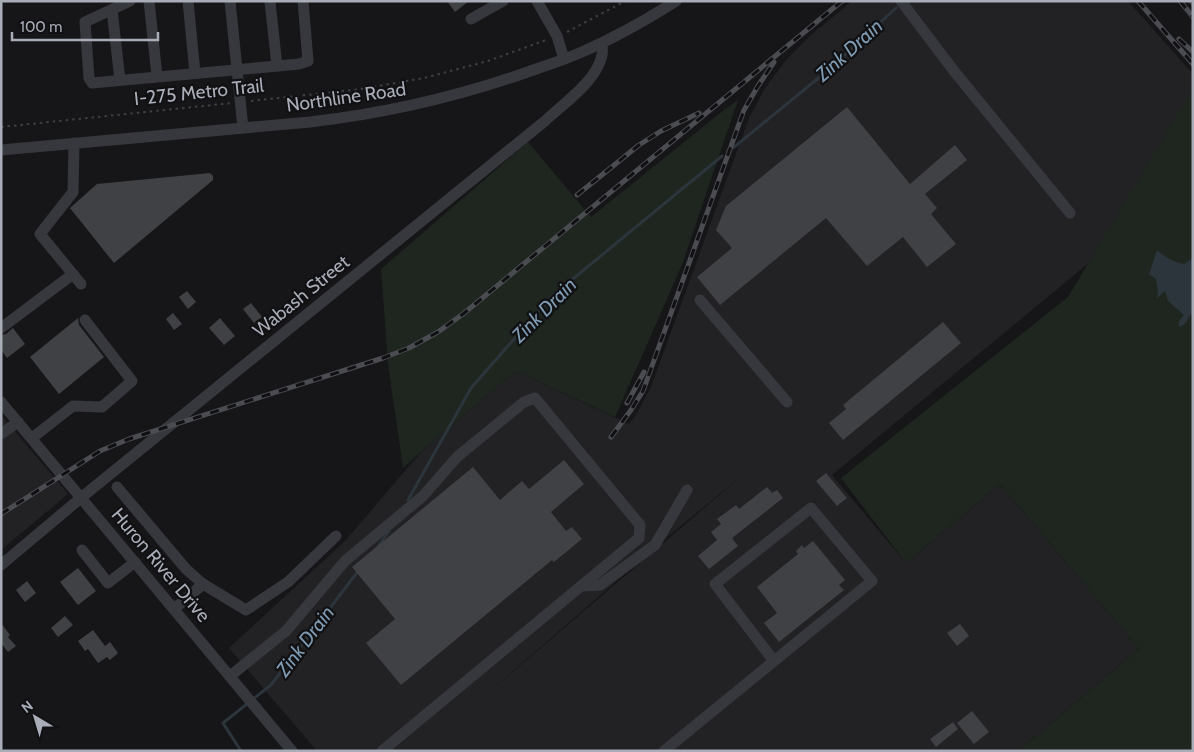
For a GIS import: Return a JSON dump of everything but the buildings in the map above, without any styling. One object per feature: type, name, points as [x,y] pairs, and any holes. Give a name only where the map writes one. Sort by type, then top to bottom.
[{"type":"street","points":[[130,1],[84,22],[89,78],[92,83],[299,64],[308,61],[303,1]]},
{"type":"street","points":[[148,1],[157,76]]},
{"type":"street","points":[[188,1],[195,73]]},
{"type":"street","points":[[230,1],[242,128]]},
{"type":"street","points":[[274,1],[270,2],[277,66]]},
{"type":"street","points":[[471,20],[503,1]]},
{"type":"street","points":[[537,1],[557,36],[564,59]]},
{"type":"street","name":"Northline Road","points":[[1,150],[340,118],[400,108],[459,94],[581,53],[634,26],[676,1]]},
{"type":"street","points":[[900,1],[954,71],[1070,213]]},
{"type":"street","points":[[112,10],[120,80]]},
{"type":"street","name":"Wabash Street","points":[[1,565],[545,120],[589,81],[599,66],[603,53],[602,42]]},
{"type":"street","points":[[74,143],[73,192],[40,234],[81,284]]},
{"type":"street","points":[[1,328],[73,274]]},
{"type":"street","points":[[700,300],[787,402]]},
{"type":"street","points":[[32,438],[73,406],[102,407],[132,381],[85,320]]},
{"type":"street","points":[[230,676],[286,631],[345,561],[423,496],[457,457],[524,402],[535,398],[640,525],[639,538],[382,751]]},
{"type":"street","name":"Huron River Drive","points":[[1,402],[292,751]]},
{"type":"street","points":[[1,434],[18,422]]},
{"type":"street","points":[[117,487],[186,569],[203,584],[246,610],[288,582],[336,536]]},
{"type":"street","points":[[581,586],[600,585],[655,545],[686,490]]},
{"type":"street","points":[[664,751],[872,582],[811,508],[715,584],[774,661]]},
{"type":"street","points":[[82,550],[108,583],[135,562]]},
{"type":"street","points":[[174,609],[203,584]]},
{"type":"path","name":"I-275 Metro Trail","points":[[1,127],[361,89],[424,78],[488,61],[565,33],[625,1]]},
{"type":"shaded area","points":[[852,1],[1128,1],[1193,74],[1193,177],[832,475],[906,563],[1000,484],[1139,649],[1018,751],[317,751],[229,648],[345,541],[422,451],[516,371],[629,424],[651,387],[749,118],[765,88],[787,59],[811,35]],"holes":[[[744,474],[481,699],[665,539]]]},
{"type":"shaded area","points":[[1193,88],[1193,751],[1018,751],[1139,649],[1000,484],[906,563],[841,478],[1068,297]]},
{"type":"shaded area","points":[[738,100],[682,265],[615,417],[516,371],[403,468],[388,364],[381,269],[528,142],[591,217]]},
{"type":"shaded area","points":[[1157,250],[1169,259],[1184,264],[1193,258],[1193,315],[1191,314],[1185,324],[1179,327],[1179,321],[1184,315],[1168,301],[1165,291],[1157,298],[1156,279],[1149,274]]},
{"type":"shaded area","points":[[1,417],[68,494],[1,550]]},
{"type":"waterway","name":"Zink Drain","points":[[733,148],[827,71],[896,8]]},
{"type":"waterway","name":"Zink Drain","points":[[408,500],[471,388],[551,297],[722,156]]},
{"type":"waterway","name":"Zink Drain","points":[[377,548],[389,531]]},
{"type":"waterway","name":"Zink Drain","points":[[241,751],[223,723],[271,685],[359,570]]},
{"type":"railway","points":[[1,514],[100,451],[129,439],[383,358],[409,348],[438,332],[463,314],[842,1]]},
{"type":"railway","points":[[1138,1],[1193,64]]},
{"type":"railway","points":[[1180,1],[1193,17]]},
{"type":"railway","points":[[1179,39],[1193,52]]},
{"type":"railway","points":[[611,437],[643,391],[744,110],[774,62]]},
{"type":"railway","points":[[577,195],[639,145],[661,131],[699,113]]},
{"type":"railway","points":[[627,403],[644,372]]}]
